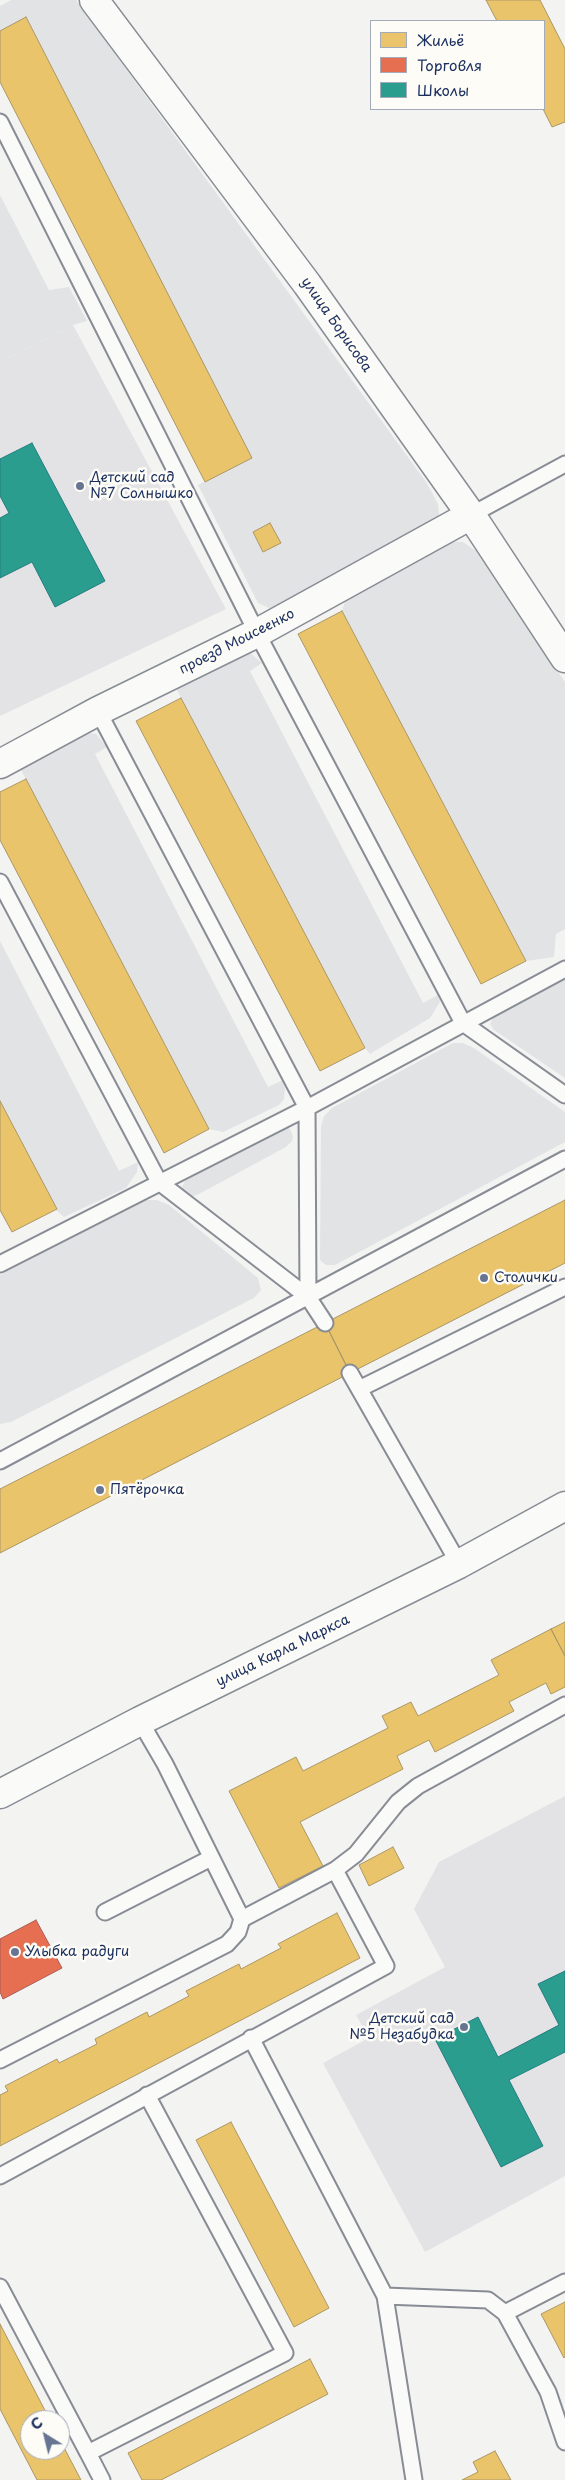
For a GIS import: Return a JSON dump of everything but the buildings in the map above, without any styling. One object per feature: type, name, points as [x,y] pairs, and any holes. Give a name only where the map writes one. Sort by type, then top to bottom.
[{"type":"street","name":"улица Борисова","points":[[94,0],[308,284],[471,515],[565,658]]},
{"type":"street","name":"проезд Моисеенко","points":[[0,764],[98,711],[257,633],[471,515]]},
{"type":"street","name":"улица Карла Маркса","points":[[0,1794],[140,1721],[459,1564],[565,1506]]},
{"type":"lane","points":[[0,122],[257,633],[464,1023],[565,1095]]},
{"type":"lane","points":[[471,515],[565,464]]},
{"type":"lane","points":[[98,711],[307,1108],[308,1297]]},
{"type":"lane","points":[[0,882],[159,1182],[308,1297],[325,1323]]},
{"type":"lane","points":[[0,1264],[307,1108],[565,969]]},
{"type":"lane","points":[[0,1461],[565,1160]]},
{"type":"lane","points":[[359,1390],[565,1287]]},
{"type":"lane","points":[[350,1373],[459,1564]]},
{"type":"lane","points":[[242,1919],[335,1870],[356,1854],[398,1802],[418,1786],[565,1705]]},
{"type":"lane","points":[[0,2060],[227,1944],[238,1932],[242,1919],[165,1764],[140,1721]]},
{"type":"lane","points":[[105,1912],[211,1858]]},
{"type":"lane","points":[[0,2176],[386,1966],[335,1870]]},
{"type":"lane","points":[[252,2038],[385,2296],[414,2480]]},
{"type":"lane","points":[[88,2454],[286,2353],[147,2095]]},
{"type":"lane","points":[[505,2313],[565,2282]]},
{"type":"lane","points":[[0,2287],[102,2480]]},
{"type":"lane","points":[[385,2296],[488,2300],[505,2313],[548,2392],[565,2442]]},
{"type":"shaded area","points":[[11,0],[76,0],[426,482],[438,504],[439,516],[429,527],[284,607],[269,608],[258,603],[198,485],[251,458],[26,18],[0,31],[0,6]]},
{"type":"shaded area","points":[[0,195],[49,290],[69,287],[87,321],[73,325],[0,362]]},
{"type":"shaded area","name":"Детский сад №7 Солнышко","points":[[73,325],[226,609],[0,716],[0,362]]},
{"type":"shaded area","points":[[447,541],[463,542],[476,551],[565,682],[565,929],[556,934],[554,957],[526,961],[342,611],[347,595]]},
{"type":"shaded area","points":[[249,652],[262,663],[250,671],[423,1003],[438,995],[440,1002],[430,1018],[370,1054],[365,1048],[176,688],[243,653]]},
{"type":"shaded area","points":[[87,733],[96,734],[107,747],[95,754],[268,1087],[283,1080],[285,1089],[284,1099],[279,1105],[223,1132],[209,1129],[20,768]]},
{"type":"shaded area","points":[[0,941],[119,1171],[138,1162],[137,1172],[126,1188],[64,1217],[56,1210],[0,1103]]},
{"type":"shaded area","points":[[565,977],[565,1078],[494,1030],[490,1024],[493,1018],[502,1011]]},
{"type":"shaded area","points":[[453,1043],[463,1043],[474,1048],[565,1112],[565,1142],[335,1265],[326,1265],[320,1260],[321,1126],[324,1116],[332,1108]]},
{"type":"shaded area","points":[[283,1127],[289,1127],[293,1136],[292,1141],[286,1147],[199,1194],[193,1196],[183,1192],[182,1187],[185,1181]]},
{"type":"shaded area","points":[[143,1200],[157,1200],[169,1205],[258,1278],[261,1290],[254,1298],[11,1422],[0,1424],[0,1275]]},
{"type":"shaded area","name":"Детский сад №5 Незабудка","points":[[565,1796],[565,2176],[425,2252],[323,2063],[369,2038],[356,2015],[445,1967],[414,1909],[439,1862]]},
{"type":"place","name":"Детский сад №7 Солнышко","points":[[80,486]]},
{"type":"place","name":"Столички","points":[[484,1278]]},
{"type":"place","name":"Пятёрочка","points":[[100,1490]]},
{"type":"place","name":"Улыбка радуги","points":[[15,1952]]},
{"type":"place","name":"Детский сад №5 Незабудка","points":[[464,2027]]}]
